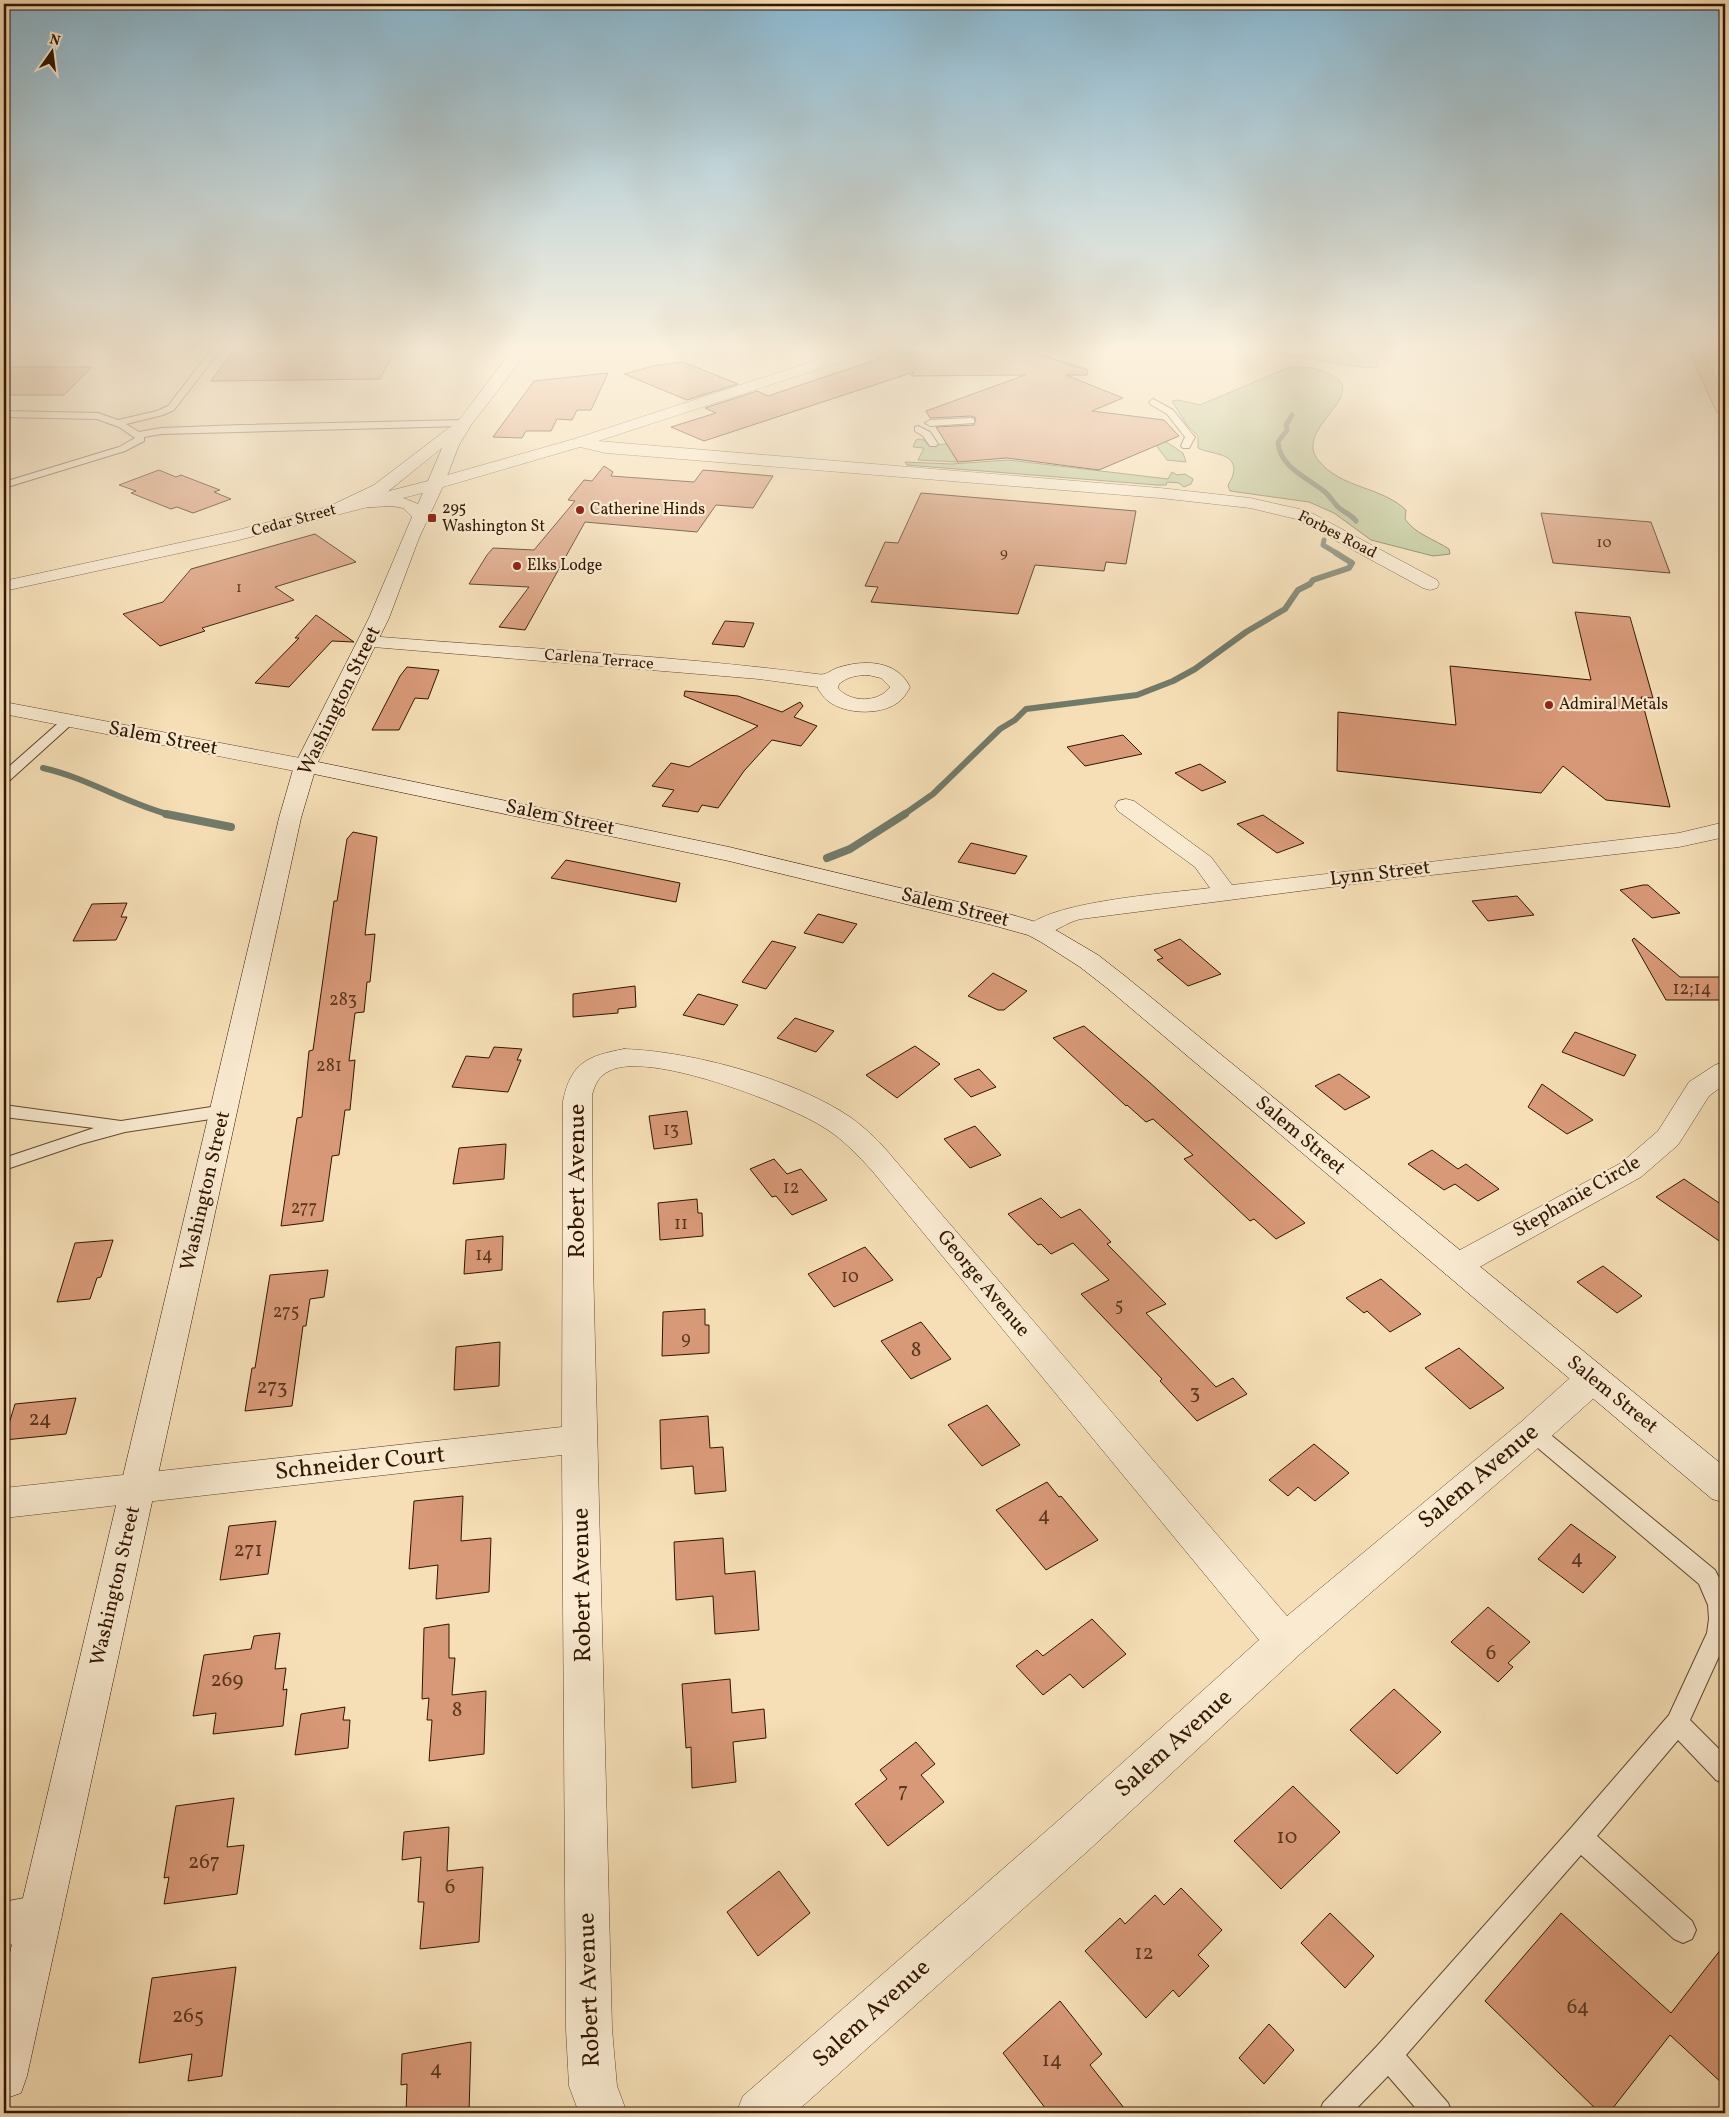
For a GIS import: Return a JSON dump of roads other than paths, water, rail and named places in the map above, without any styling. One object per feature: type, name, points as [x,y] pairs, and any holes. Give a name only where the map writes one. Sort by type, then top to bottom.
[{"type":"street","points":[[336,510],[380,489],[432,448]]},
{"type":"street","name":"Washington Street","points":[[4,2076],[22,1920],[138,1489],[290,818],[306,766],[368,642],[450,448]]},
{"type":"street","name":"Cedar Street","points":[[4,586],[235,536],[436,484],[560,448]]},
{"type":"street","name":"Forbes Road","points":[[605,448],[1160,493],[1250,503],[1292,512],[1319,523],[1430,584]]},
{"type":"street","points":[[359,504],[389,501],[401,502],[414,508],[420,516]]},
{"type":"street","name":"Carlena Terrace","points":[[368,642],[759,673],[829,682]]},
{"type":"street","name":"Salem Street","points":[[4,708],[306,766],[729,854],[955,907],[1037,930],[1075,952],[1116,982],[1725,1488]]},
{"type":"street","points":[[1126,806],[1203,862],[1226,894]]},
{"type":"street","name":"Lynn Street","points":[[1037,930],[1074,913],[1679,840],[1711,834],[1725,829]]},
{"type":"street","name":"George Avenue","points":[[600,1064],[615,1058],[633,1056],[651,1058],[680,1064],[761,1087],[788,1097],[831,1118],[857,1137],[884,1166],[1285,1642]]},
{"type":"street","name":"Robert Avenue","points":[[600,1064],[582,1082],[577,1101],[589,2029],[593,2086],[603,2113]]},
{"type":"street","name":"Stephanie Circle","points":[[1456,1266],[1631,1170],[1668,1138],[1699,1089],[1725,1070]]},
{"type":"street","name":"Salem Avenue","points":[[760,2113],[1075,1834],[1285,1642],[1533,1432],[1592,1378]]},
{"type":"street","name":"Schneider Court","points":[[4,1503],[581,1439]]},
{"type":"lane","points":[[4,485],[121,448]]},
{"type":"lane","points":[[4,778],[68,721]]},
{"type":"lane","points":[[4,1110],[125,1126]]},
{"type":"lane","points":[[4,1164],[76,1139],[125,1126],[224,1111]]},
{"type":"lane","points":[[1333,2113],[1388,2055],[1580,1837],[1676,1722],[1718,1634],[1722,1612],[1715,1590],[1707,1577],[1533,1432]]},
{"type":"lane","points":[[1676,1722],[1725,1772]]},
{"type":"lane","points":[[1580,1837],[1683,1930]]},
{"type":"lane","points":[[1388,2055],[1438,2113]]},
{"type":"waterway","points":[[1279,448],[1289,465],[1325,492],[1338,507],[1356,521]]},
{"type":"waterway","points":[[1324,540],[1323,545],[1338,554]]},
{"type":"waterway","points":[[903,815],[933,794],[1000,729],[1015,720],[1026,709],[1137,695],[1173,681],[1195,669],[1246,632],[1285,609],[1298,590],[1310,584],[1313,580],[1349,568],[1352,563],[1336,553]]},
{"type":"waterway","points":[[43,768],[60,772],[171,815]]},
{"type":"waterway","points":[[166,814],[171,815]]},
{"type":"waterway","points":[[827,858],[850,849],[905,814]]},
{"type":"waterway","points":[[171,815],[231,827]]},
{"type":"place","name":"Catherine Hinds","points":[[580,510]]},
{"type":"place","name":"295 Washington St","points":[[432,518]]},
{"type":"place","name":"Elks Lodge","points":[[517,566]]},
{"type":"place","name":"Admiral Metals","points":[[1549,705]]}]
